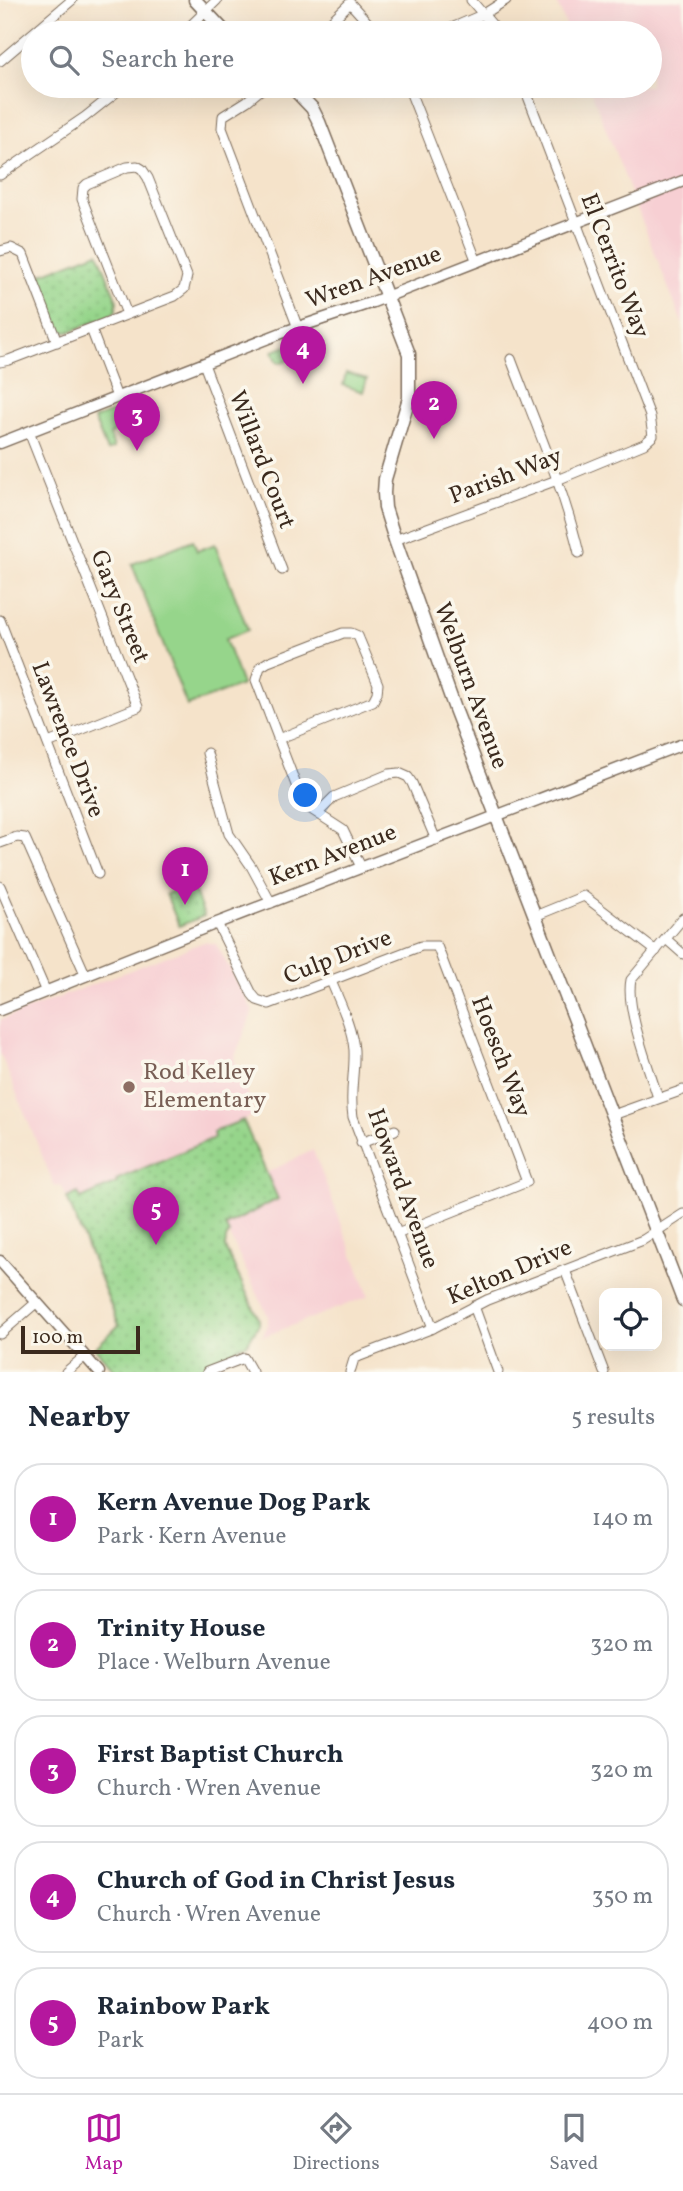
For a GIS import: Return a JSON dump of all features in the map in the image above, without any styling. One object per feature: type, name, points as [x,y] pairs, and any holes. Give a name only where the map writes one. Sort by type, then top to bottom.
[{"type":"main road","points":[[195,0],[214,21]]},
{"type":"main road","name":"Welburn Avenue","points":[[302,98],[312,108],[319,122],[388,297],[411,365],[409,398],[385,479],[386,508],[395,540],[496,817],[683,1300]]},
{"type":"street","points":[[47,21],[72,0]]},
{"type":"street","points":[[196,21],[217,0]]},
{"type":"street","points":[[471,0],[490,21]]},
{"type":"street","points":[[468,21],[506,0]]},
{"type":"street","points":[[332,21],[350,4],[366,21]]},
{"type":"street","points":[[0,61],[21,43]]},
{"type":"street","points":[[0,175],[109,98]]},
{"type":"street","points":[[251,98],[223,116],[222,128],[298,328]]},
{"type":"street","points":[[413,98],[477,262]]},
{"type":"street","name":"El Cerrito Way","points":[[529,98],[579,223],[653,426],[650,441],[630,449]]},
{"type":"street","points":[[0,362],[178,295],[184,289],[187,276],[148,177],[142,169],[132,166],[90,181],[83,188],[82,199],[127,314]]},
{"type":"street","name":"Wren Avenue","points":[[0,443],[298,328],[388,297],[683,181]]},
{"type":"street","points":[[0,251],[11,248],[23,254],[57,342]]},
{"type":"street","points":[[91,328],[117,397]]},
{"type":"street","points":[[511,359],[557,480],[579,553]]},
{"type":"street","name":"Willard Court","points":[[204,364],[282,570]]},
{"type":"street","name":"Gary Street","points":[[29,432],[138,707],[48,743]]},
{"type":"street","name":"Parish Way","points":[[395,540],[557,480],[630,449]]},
{"type":"street","name":"Lawrence Drive","points":[[0,620],[98,874]]},
{"type":"street","points":[[278,739],[373,701],[378,684],[358,636],[344,634],[268,662],[260,667],[256,680],[278,739],[301,798],[306,806],[343,830],[361,867]]},
{"type":"street","name":"Kern Avenue","points":[[0,1010],[217,923],[683,744]]},
{"type":"street","points":[[207,753],[229,834],[271,902]]},
{"type":"street","points":[[318,813],[334,797],[389,774],[399,773],[408,777],[412,783],[436,840]]},
{"type":"street","points":[[0,844],[22,836],[29,846],[86,976]]},
{"type":"street","points":[[0,886],[47,992]]},
{"type":"street","points":[[535,916],[584,896],[656,951]]},
{"type":"street","points":[[658,1098],[632,1010],[629,989],[631,980],[683,918]]},
{"type":"street","name":"Culp Drive","points":[[217,923],[257,1000],[269,1004],[421,946],[437,946]]},
{"type":"street","points":[[666,939],[683,954]]},
{"type":"street","name":"Hoesch Way","points":[[397,1234],[527,1182],[437,946]]},
{"type":"street","name":"Howard Avenue","points":[[331,981],[351,1032],[354,1064],[350,1096],[353,1117],[433,1328]]},
{"type":"street","points":[[613,1115],[683,1090]]},
{"type":"street","points":[[361,1143],[395,1130]]},
{"type":"street","name":"Kelton Drive","points":[[351,1368],[354,1359],[360,1356],[433,1328],[474,1306],[643,1240],[683,1214]]},
{"type":"street","points":[[0,1261],[99,1372]]},
{"type":"street","points":[[565,1270],[604,1372]]},
{"type":"street","points":[[0,1334],[37,1302]]},
{"type":"street","points":[[474,1306],[498,1372]]},
{"type":"street","points":[[66,1372],[85,1356]]},
{"type":"street","points":[[207,1372],[244,1358],[252,1372]]},
{"type":"shaded area","points":[[556,0],[683,0],[683,325],[594,98],[662,98],[662,21],[564,21]]},
{"type":"shaded area","name":"Rod Kelley Elementary","points":[[204,942],[216,944],[253,1011],[234,1059],[255,1115],[213,1132],[215,1138],[117,1180],[81,1199],[78,1193],[67,1198],[61,1185],[55,1187],[0,1053],[0,1020]]},
{"type":"shaded area","points":[[313,1150],[369,1296],[262,1337],[268,1324],[268,1316],[225,1226],[278,1200],[266,1173]]},
{"type":"green space","points":[[98,252],[117,301],[116,311],[69,332],[63,332],[56,325],[37,276]]},
{"type":"green space","points":[[302,341],[305,353],[282,363],[277,361],[273,351]]},
{"type":"green space","points":[[346,373],[367,379],[363,392],[343,385]]},
{"type":"green space","points":[[139,402],[151,432],[145,434],[140,424],[115,431],[110,435],[114,448],[107,451],[94,419]]},
{"type":"green space","points":[[193,540],[197,551],[215,544],[248,630],[225,639],[242,685],[187,706],[132,564]]},
{"type":"green space","points":[[192,884],[204,916],[179,926],[166,894]]},
{"type":"green space","points":[[243,1120],[278,1199],[225,1226],[229,1234],[225,1248],[259,1324],[247,1344],[239,1346],[227,1357],[190,1372],[116,1372],[95,1348],[119,1325],[67,1198],[78,1193],[81,1199],[117,1183],[116,1180],[214,1138],[213,1132]]},
{"type":"place","name":"Church of God in Christ Jesus","points":[[303,384]]},
{"type":"place","name":"Trinity House","points":[[434,439]]},
{"type":"place","name":"First Baptist Church","points":[[137,451]]},
{"type":"place","name":"Kern Avenue Dog Park","points":[[185,905]]},
{"type":"place","name":"Rod Kelley Elementary","points":[[129,1087]]},
{"type":"place","name":"Rainbow Park","points":[[156,1245]]}]
